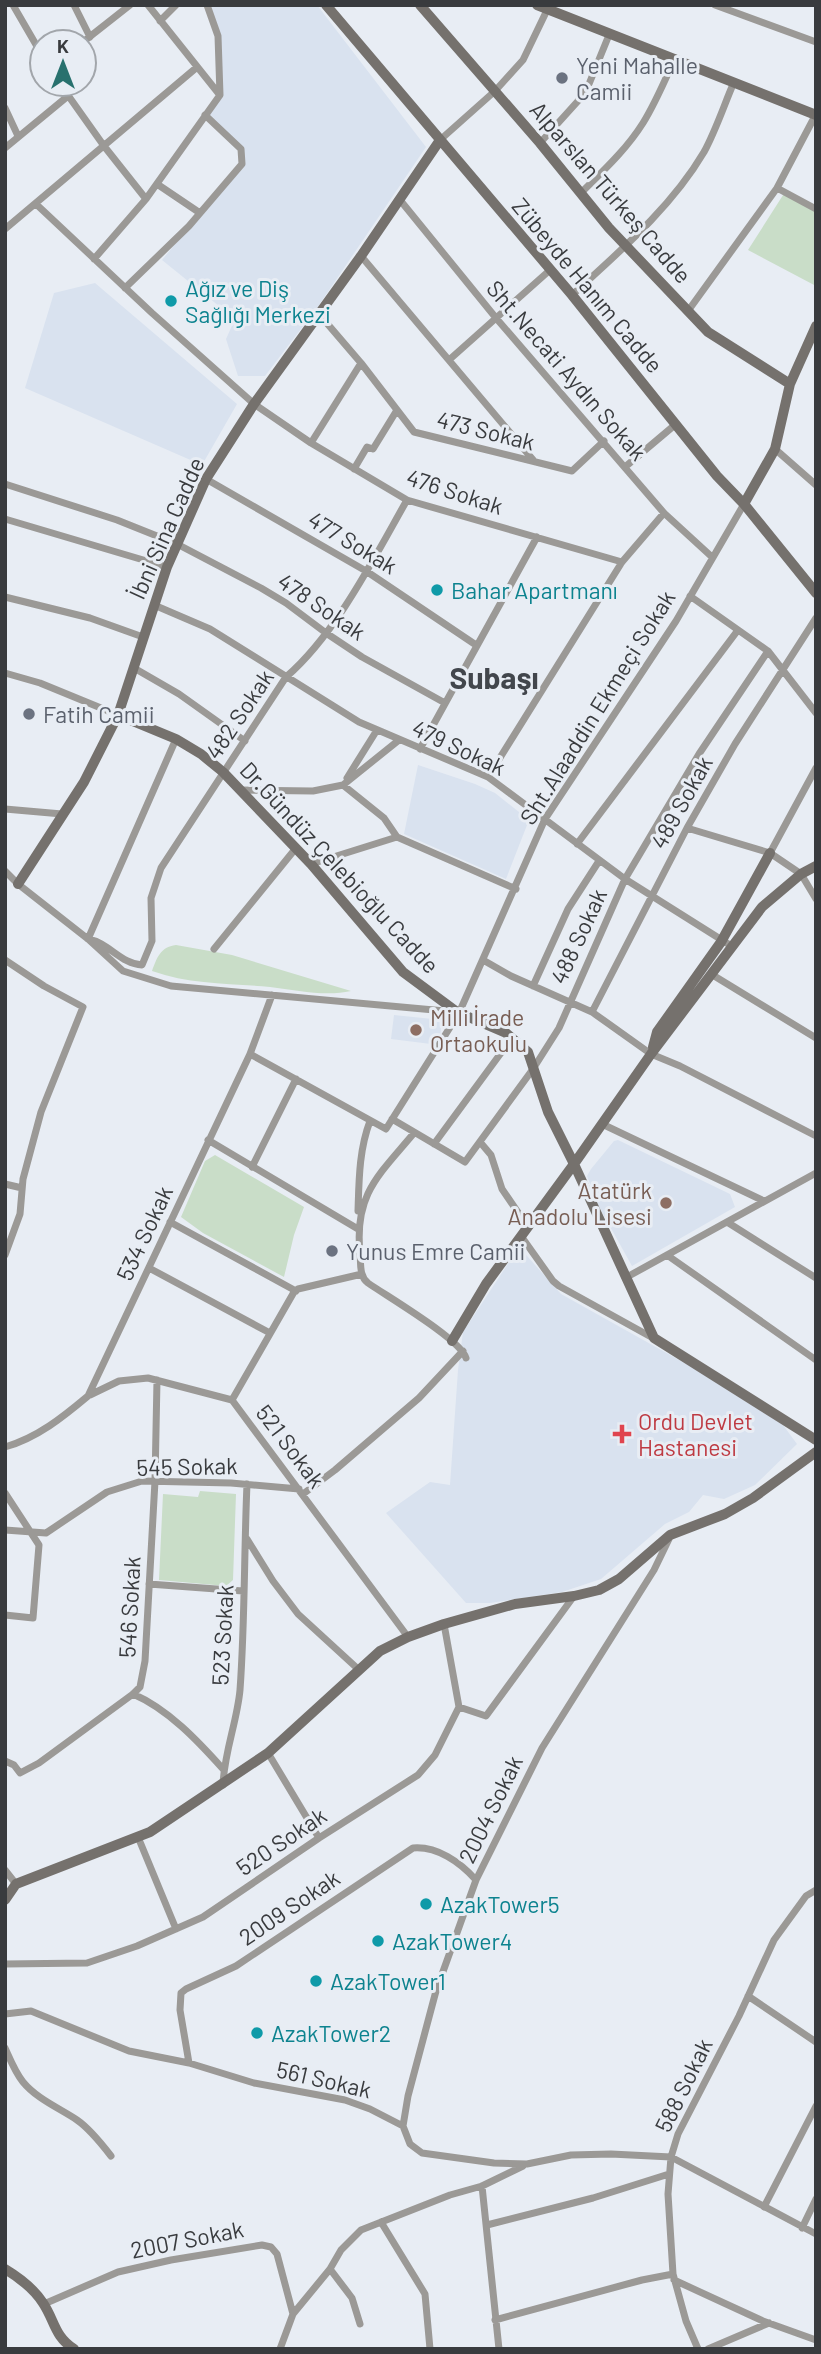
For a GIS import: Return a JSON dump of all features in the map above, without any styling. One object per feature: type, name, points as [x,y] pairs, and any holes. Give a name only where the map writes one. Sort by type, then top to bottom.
[{"type":"street","points":[[13,5],[28,31]]},
{"type":"street","points":[[74,5],[82,28]]},
{"type":"street","points":[[98,30],[130,5]]},
{"type":"street","points":[[148,5],[219,95]]},
{"type":"street","points":[[160,21],[176,5]]},
{"type":"street","points":[[94,259],[146,199],[219,95],[218,36],[206,5]]},
{"type":"street","name":"Zübeyde Hanım Cadde","points":[[326,5],[572,295],[717,476],[744,504],[816,593]]},
{"type":"street","name":"Alparslan Türkeş Cadde","points":[[420,5],[626,246],[708,332],[789,384]]},
{"type":"street","points":[[715,5],[816,42]]},
{"type":"street","points":[[440,140],[495,91],[523,60],[545,7],[609,35],[675,58],[816,115],[777,188],[688,311]]},
{"type":"street","points":[[540,143],[578,101],[589,84],[609,35]]},
{"type":"street","points":[[581,193],[617,158],[636,134],[675,58]]},
{"type":"street","points":[[5,229],[196,68]]},
{"type":"street","points":[[572,295],[626,246],[667,202],[704,151],[734,82]]},
{"type":"street","points":[[5,148],[66,98]]},
{"type":"street","points":[[69,98],[146,199]]},
{"type":"street","points":[[5,108],[18,136]]},
{"type":"street","points":[[125,288],[190,226],[242,164],[241,149],[205,115]]},
{"type":"street","name":"İbni Sina Cadde","points":[[18,884],[95,762],[118,715],[167,567],[206,479],[254,404],[361,256],[440,140]]},
{"type":"street","points":[[157,184],[200,213]]},
{"type":"street","points":[[777,188],[816,209]]},
{"type":"street","name":"Sht.Necati Aydın Sokak","points":[[400,200],[496,318],[664,513],[712,557]]},
{"type":"street","name":"476 Sokak","points":[[36,204],[254,404],[311,443],[407,500],[622,562]]},
{"type":"street","points":[[361,256],[535,462]]},
{"type":"street","points":[[449,360],[550,270]]},
{"type":"street","name":"473 Sokak","points":[[319,314],[414,432],[572,471],[604,442]]},
{"type":"street","points":[[744,504],[775,449],[789,384],[816,316]]},
{"type":"street","points":[[789,384],[816,326]]},
{"type":"street","points":[[311,443],[361,363]]},
{"type":"street","points":[[354,469],[367,447],[373,449],[397,410]]},
{"type":"street","points":[[625,467],[676,424]]},
{"type":"street","points":[[775,449],[816,485]]},
{"type":"street","name":"477 Sokak","points":[[206,479],[366,571],[476,645]]},
{"type":"street","name":"478 Sokak","points":[[5,484],[117,520],[177,544],[286,603],[326,634],[362,657],[445,703]]},
{"type":"street","name":"482 Sokak","points":[[88,939],[99,942],[132,964],[142,965],[152,941],[151,898],[161,868],[286,677],[302,663],[326,634],[407,500]]},
{"type":"street","name":"Sht.Alaaddin Ekmeçi Sokak","points":[[370,1121],[386,1129],[458,1012],[516,889],[545,819],[676,621],[744,504]]},
{"type":"street","points":[[488,777],[622,562],[664,513]]},
{"type":"street","points":[[5,519],[167,567]]},
{"type":"street","points":[[420,749],[537,537]]},
{"type":"street","points":[[690,596],[768,651],[816,713]]},
{"type":"street","points":[[5,597],[90,618],[143,637]]},
{"type":"street","name":"479 Sokak","points":[[154,605],[210,629],[359,722],[488,777],[599,861],[721,942],[733,947]]},
{"type":"street","name":"489 Sokak","points":[[592,1012],[687,828],[735,744],[816,618]]},
{"type":"street","points":[[577,844],[738,630]]},
{"type":"street","name":"488 Sokak","points":[[392,1119],[465,1162],[533,1069],[559,1028],[625,879],[699,754],[768,651]]},
{"type":"street","points":[[134,668],[179,694],[245,741]]},
{"type":"street","points":[[5,673],[40,682],[118,715]]},
{"type":"street","name":"Dr.Gündüz Çelebioğlu Cadde","points":[[118,715],[176,739],[223,772],[311,864],[403,972],[458,1012],[506,1032],[528,1052],[548,1112],[654,1338]]},
{"type":"street","points":[[343,785],[377,730]]},
{"type":"street","points":[[88,939],[176,739]]},
{"type":"street","points":[[242,790],[313,791],[343,785],[399,740]]},
{"type":"street","points":[[651,1054],[657,1032],[721,942],[816,768]]},
{"type":"street","points":[[343,785],[384,817],[397,837],[516,889]]},
{"type":"street","points":[[5,809],[62,814]]},
{"type":"street","points":[[687,828],[770,853],[801,874],[816,899]]},
{"type":"street","points":[[311,864],[397,837]]},
{"type":"street","points":[[214,949],[296,848]]},
{"type":"street","points":[[533,986],[568,909],[599,861]]},
{"type":"street","points":[[452,1341],[486,1284],[651,1054],[762,907],[801,874],[816,866]]},
{"type":"street","points":[[5,871],[88,939],[115,965],[145,980],[171,986],[458,1012]]},
{"type":"street","points":[[483,960],[592,1012],[651,1054],[692,1072],[816,1136]]},
{"type":"street","points":[[5,1255],[20,1214],[22,1188],[41,1112],[83,1007],[6,962]]},
{"type":"street","points":[[711,974],[816,1038]]},
{"type":"street","name":"534 Sokak","points":[[5,1447],[36,1435],[88,1396],[250,1054],[271,995]]},
{"type":"street","points":[[435,1144],[512,1038]]},
{"type":"street","points":[[250,1054],[370,1121],[359,1168],[358,1229],[363,1279],[452,1341],[466,1354],[335,1470],[301,1491]]},
{"type":"street","points":[[252,1167],[296,1079]]},
{"type":"street","points":[[601,1124],[764,1201]]},
{"type":"street","points":[[358,1229],[364,1199],[378,1177],[414,1133]]},
{"type":"street","points":[[208,1140],[358,1229]]},
{"type":"street","points":[[480,1142],[491,1154],[502,1189],[553,1281],[654,1338],[816,1440]]},
{"type":"street","points":[[627,1277],[816,1172]]},
{"type":"street","points":[[808,1178],[816,1184]]},
{"type":"street","points":[[5,1184],[22,1188]]},
{"type":"street","points":[[170,1222],[296,1291]]},
{"type":"street","points":[[727,1222],[816,1278]]},
{"type":"street","points":[[667,1255],[816,1360]]},
{"type":"street","points":[[149,1268],[270,1333]]},
{"type":"street","points":[[232,1400],[296,1291],[362,1274]]},
{"type":"street","name":"521 Sokak","points":[[88,1396],[104,1387],[132,1378],[157,1380],[232,1400],[408,1637]]},
{"type":"street","name":"546 Sokak","points":[[133,1694],[140,1687],[144,1672],[155,1481],[157,1380]]},
{"type":"street","points":[[5,1900],[16,1884],[150,1832],[223,1785],[268,1753],[380,1651],[444,1624],[515,1604],[599,1590],[619,1579],[670,1535],[724,1514],[752,1499],[816,1452]]},
{"type":"street","name":"545 Sokak","points":[[5,1530],[46,1533],[107,1492],[142,1481],[247,1484],[301,1491]]},
{"type":"street","name":"523 Sokak","points":[[223,1785],[223,1769],[234,1728],[240,1690],[247,1484]]},
{"type":"street","points":[[5,1493],[39,1545],[33,1618],[5,1615]]},
{"type":"street","name":"2004 Sokak","points":[[403,2126],[408,2096],[436,1991],[476,1880],[542,1748],[654,1570],[670,1535]]},
{"type":"street","points":[[246,1539],[298,1614],[358,1669]]},
{"type":"street","points":[[149,1584],[243,1591]]},
{"type":"street","points":[[444,1624],[459,1707],[486,1716],[574,1596]]},
{"type":"street","points":[[5,1761],[14,1765],[20,1773],[39,1763],[133,1694],[149,1701],[167,1715],[223,1769]]},
{"type":"street","name":"520 Sokak","points":[[5,1964],[87,1963],[137,1946],[204,1917],[427,1766],[449,1731],[459,1707]]},
{"type":"street","points":[[268,1753],[319,1838]]},
{"type":"street","points":[[138,1837],[176,1929]]},
{"type":"street","name":"2009 Sokak","points":[[189,2063],[180,2010],[181,1993],[186,1989],[243,1961],[413,1848],[421,1847],[445,1855],[467,1870],[476,1880]]},
{"type":"street","points":[[5,1870],[16,1884]]},
{"type":"street","name":"588 Sokak","points":[[698,2349],[686,2321],[673,2277],[668,2174],[671,2157],[678,2134],[774,1940],[806,1896],[816,1890]]},
{"type":"street","points":[[748,1996],[816,2042]]},
{"type":"street","name":"561 Sokak","points":[[5,2014],[31,2011],[129,2051],[189,2063],[254,2083],[345,2100],[403,2126],[410,2144],[422,2152],[494,2163],[527,2164],[571,2155],[671,2157],[816,2234]]},
{"type":"street","points":[[5,2048],[17,2074],[27,2087],[61,2113],[78,2121],[111,2156]]},
{"type":"street","points":[[764,2207],[816,2106]]},
{"type":"street","points":[[279,2349],[293,2314],[330,2269],[341,2250],[361,2230],[450,2195],[482,2186],[527,2164]]},
{"type":"street","points":[[487,2225],[593,2198],[668,2174]]},
{"type":"street","points":[[482,2186],[499,2349]]},
{"type":"street","points":[[802,2228],[816,2199]]},
{"type":"street","points":[[382,2222],[425,2294],[429,2313],[430,2349]]},
{"type":"street","name":"2007 Sokak","points":[[44,2304],[118,2272],[262,2245],[271,2246],[277,2254],[293,2314]]},
{"type":"street","points":[[5,2269],[33,2290],[44,2304],[61,2341],[74,2349]]},
{"type":"street","points":[[330,2269],[352,2298],[359,2324]]},
{"type":"street","points":[[495,2320],[642,2280],[673,2277],[769,2323],[816,2340]]},
{"type":"street","points":[[708,2349],[769,2323]]},
{"type":"street","points":[[51,2349],[61,2341]]},
{"type":"shaded area","points":[[208,5],[317,5],[426,147],[317,308],[265,376],[238,376],[226,339],[235,319],[162,260],[242,164],[241,149],[205,115],[221,95],[222,48]]},
{"type":"shaded area","points":[[95,283],[237,404],[202,465],[25,388],[54,293]]},
{"type":"shaded area","points":[[418,765],[495,793],[529,820],[506,879],[404,834]]},
{"type":"shaded area","name":"Milli İrade Ortaokulu","points":[[394,1015],[442,1020],[439,1045],[391,1039]]},
{"type":"shaded area","name":"Atatürk Anadolu Lisesi","points":[[618,1140],[730,1194],[735,1207],[632,1266],[598,1205],[587,1176],[614,1141]]},
{"type":"shaded area","name":"Ordu Devlet Hastanesi","points":[[519,1247],[561,1294],[688,1365],[783,1425],[797,1444],[755,1485],[724,1499],[703,1495],[689,1512],[665,1524],[601,1579],[562,1592],[490,1603],[466,1603],[386,1513],[430,1482],[450,1485],[463,1332]]},
{"type":"green space","points":[[785,192],[816,209],[816,286],[748,250]]},
{"type":"green space","points":[[176,945],[232,955],[351,991],[321,993],[211,983],[152,971],[163,951]]},
{"type":"green space","points":[[215,1155],[304,1207],[284,1277],[203,1233],[181,1217],[205,1161]]},
{"type":"green space","points":[[200,1491],[236,1494],[233,1580],[226,1586],[159,1580],[163,1494],[198,1497]]},
{"type":"place","name":"Yeni Mahalle Camii","points":[[562,78]]},
{"type":"place","name":"Ağız ve Diş Sağlığı Merkezi","points":[[171,301]]},
{"type":"place","name":"Bahar Apartmanı","points":[[437,590]]},
{"type":"place","name":"Fatih Camii","points":[[29,714]]},
{"type":"place","name":"Milli İrade Ortaokulu","points":[[416,1030]]},
{"type":"place","name":"Atatürk Anadolu Lisesi","points":[[666,1203]]},
{"type":"place","name":"Yunus Emre Camii","points":[[332,1251]]},
{"type":"place","name":"Ordu Devlet Hastanesi","points":[[622,1434]]},
{"type":"place","name":"AzakTower5","points":[[426,1904]]},
{"type":"place","name":"AzakTower4","points":[[378,1941]]},
{"type":"place","name":"AzakTower1","points":[[316,1981]]},
{"type":"place","name":"AzakTower2","points":[[257,2033]]},
{"type":"district","name":"Subaşı","points":[[494,677]]}]
